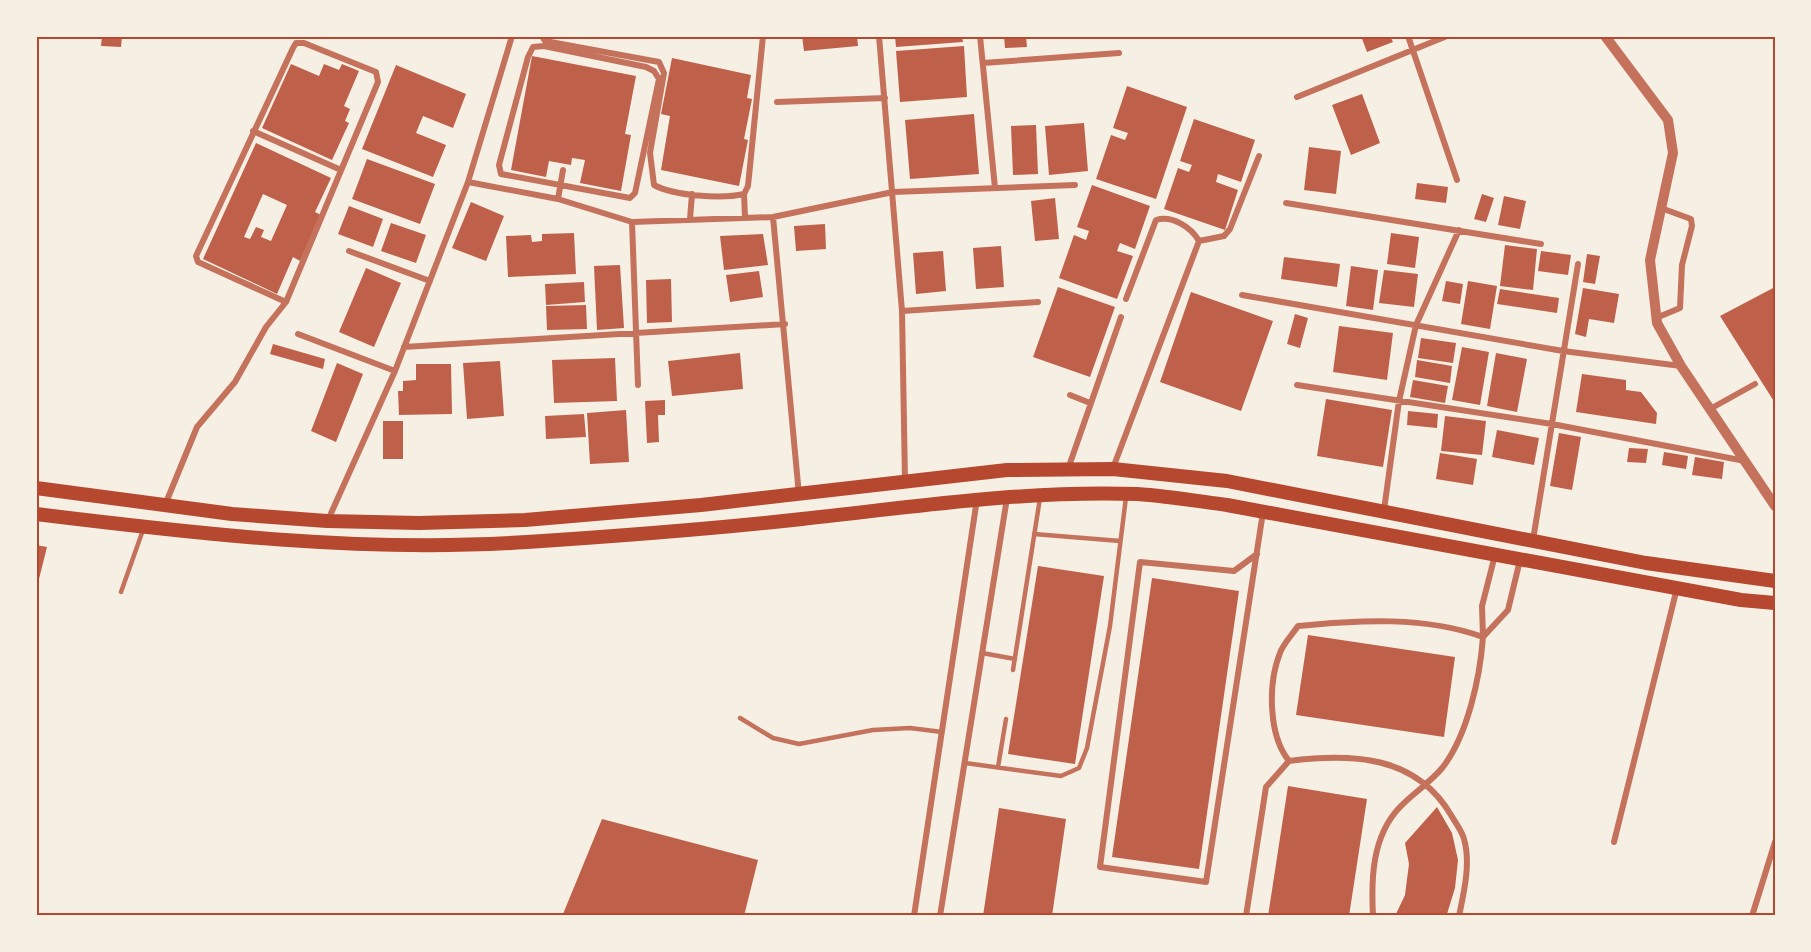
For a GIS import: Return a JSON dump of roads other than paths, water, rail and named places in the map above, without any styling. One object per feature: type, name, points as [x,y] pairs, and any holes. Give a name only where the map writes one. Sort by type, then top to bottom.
[{"type":"main road","points":[[36,489],[165,505],[327,521],[419,523],[525,520],[799,496],[1007,470],[1113,469],[1227,481],[1646,562],[1775,581]]},
{"type":"main road","points":[[36,514],[144,527],[324,543],[419,546],[512,543],[702,529],[977,499],[1126,494],[1263,511],[1495,555],[1775,603]]},
{"type":"main road","points":[[102,522],[106,498]]},
{"type":"street","points":[[327,521],[404,347],[468,182],[512,36]]},
{"type":"street","points":[[542,36],[545,41],[659,62],[664,73],[650,153],[652,180],[659,188],[692,194],[732,197],[744,194]]},
{"type":"street","points":[[745,218],[744,194],[748,186],[763,36]]},
{"type":"street","points":[[879,36],[902,311],[905,482]]},
{"type":"street","points":[[980,36],[995,188]]},
{"type":"street","points":[[1408,36],[1457,180]]},
{"type":"street","points":[[1297,97],[1447,36]]},
{"type":"street","points":[[1605,36],[1668,120],[1673,153],[1650,260],[1656,318],[1680,366],[1775,506]]},
{"type":"street","points":[[165,505],[197,427],[235,382],[266,327],[286,302],[378,82],[376,72],[304,43],[296,43],[196,256],[198,262],[286,302]]},
{"type":"street","points":[[544,46],[646,67],[654,71],[659,79],[635,192],[630,198],[560,186],[501,174],[499,165],[528,57],[533,47],[544,46]]},
{"type":"street","points":[[983,63],[1119,53]]},
{"type":"street","points":[[777,102],[885,98]]},
{"type":"street","points":[[254,131],[341,170]]},
{"type":"street","points":[[1199,241],[1224,236],[1230,229],[1259,156]]},
{"type":"street","points":[[558,199],[563,170]]},
{"type":"street","points":[[468,182],[558,199],[632,222],[773,217],[893,192],[1075,185]]},
{"type":"street","points":[[690,219],[692,194]]},
{"type":"street","points":[[1286,203],[1541,244]]},
{"type":"street","points":[[1656,318],[1680,308],[1682,264],[1692,226],[1691,219],[1661,208]]},
{"type":"street","points":[[773,217],[785,324],[799,496]]},
{"type":"street","points":[[1126,299],[1156,220],[1164,217],[1192,229],[1199,241]]},
{"type":"street","points":[[632,222],[638,385]]},
{"type":"street","points":[[1384,510],[1399,400],[1416,325],[1460,230]]},
{"type":"street","points":[[1113,469],[1199,241]]},
{"type":"street","points":[[350,252],[430,281]]},
{"type":"street","points":[[1533,540],[1578,264]]},
{"type":"street","points":[[1242,295],[1563,351],[1680,366]]},
{"type":"street","points":[[902,311],[1038,302]]},
{"type":"street","points":[[1068,469],[1121,317]]},
{"type":"street","points":[[404,347],[785,324]]},
{"type":"street","points":[[298,334],[394,371]]},
{"type":"street","points":[[1710,409],[1755,384]]},
{"type":"street","points":[[1297,385],[1552,424],[1746,461]]},
{"type":"street","points":[[1070,395],[1090,403]]},
{"type":"street","points":[[940,916],[1007,497]]},
{"type":"street","points":[[914,916],[977,499]]},
{"type":"street","points":[[1257,554],[1234,571],[1140,562],[1100,867],[1206,882],[1257,554],[1263,511]]},
{"type":"street","points":[[1373,916],[1372,888],[1376,850],[1383,833],[1400,808],[1428,784],[1445,765],[1471,707],[1481,664],[1482,606],[1495,555]]},
{"type":"street","points":[[1483,637],[1508,610],[1520,559]]},
{"type":"street","points":[[1614,842],[1677,587]]},
{"type":"street","points":[[1289,761],[1283,754],[1275,730],[1272,693],[1280,653],[1298,626],[1340,622],[1414,622],[1460,628],[1483,637]]},
{"type":"street","points":[[1246,916],[1266,787],[1289,761],[1354,757],[1407,771],[1428,784],[1446,806],[1464,839],[1466,885],[1459,916]]},
{"type":"street","points":[[1752,916],[1775,842]]},
{"type":"lane","points":[[965,763],[1061,776],[1079,768],[1087,748],[1108,637],[1126,494]]},
{"type":"lane","points":[[1013,670],[1040,496]]},
{"type":"lane","points":[[121,592],[144,527]]},
{"type":"lane","points":[[1034,534],[1120,541]]},
{"type":"lane","points":[[982,653],[1015,659]]},
{"type":"lane","points":[[740,718],[773,738],[799,744],[873,730],[910,728],[942,732]]},
{"type":"lane","points":[[998,767],[1006,719]]}]
